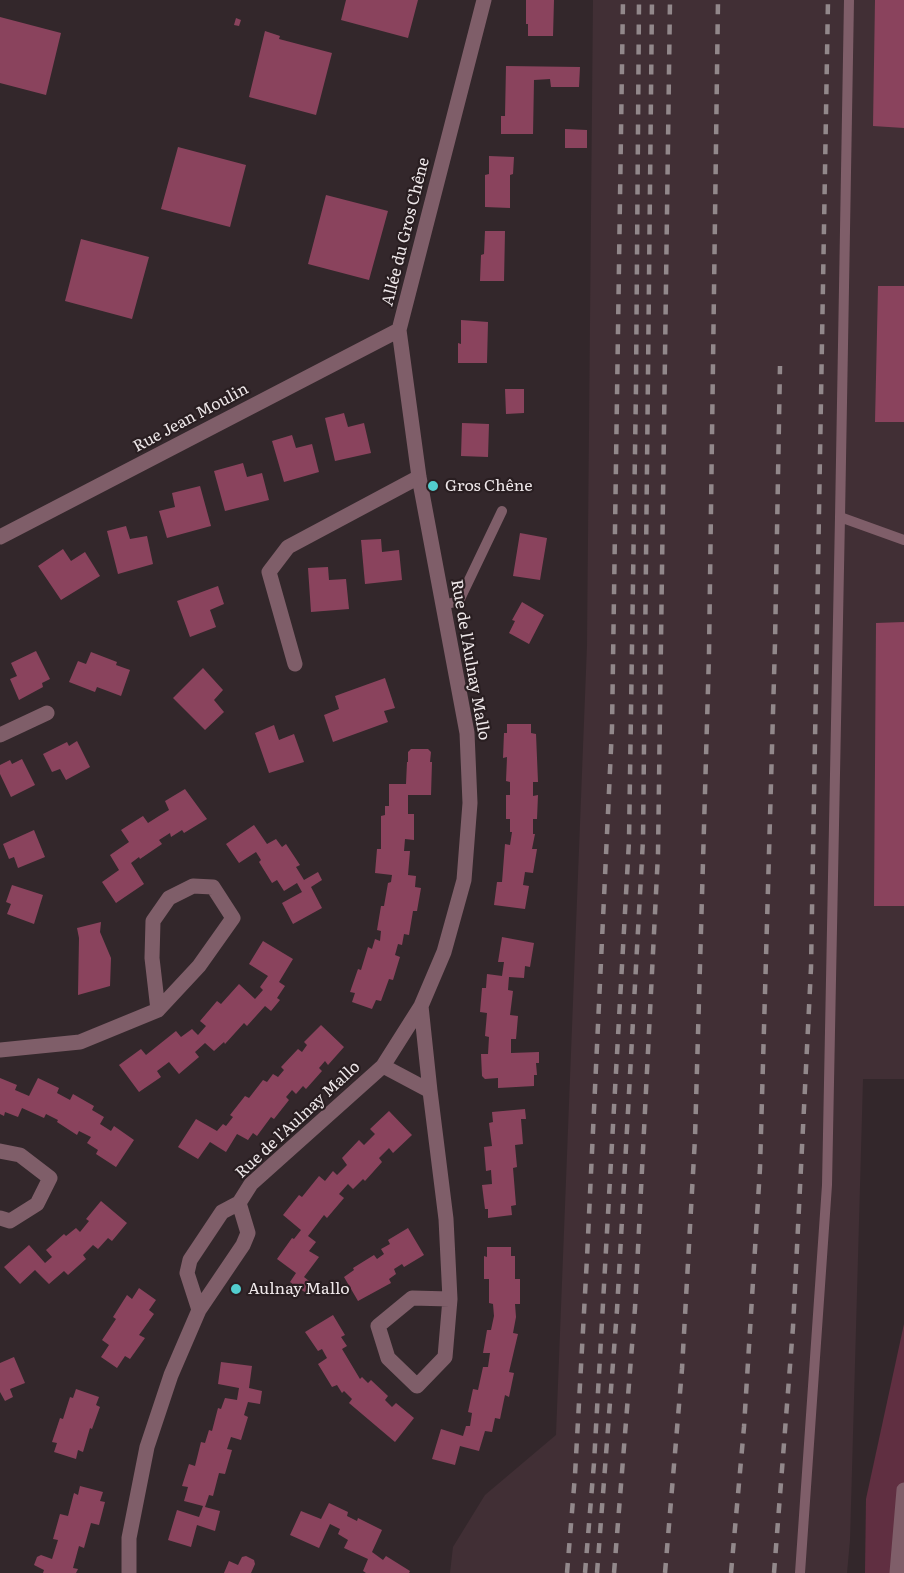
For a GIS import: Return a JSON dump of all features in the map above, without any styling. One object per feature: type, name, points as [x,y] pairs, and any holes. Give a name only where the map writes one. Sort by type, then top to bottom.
[{"type":"street","name":"Allée du Gros Chêne","points":[[419,477],[399,330],[484,0]]},
{"type":"street","name":"Rue Jean Moulin","points":[[2,531],[399,330]]},
{"type":"street","name":"Rue de l'Aulnay Mallo","points":[[199,1310],[187,1273],[190,1260],[222,1212],[239,1203],[251,1184],[383,1066],[421,1006],[444,952],[464,880],[470,803],[467,733],[419,477]]},
{"type":"street","points":[[295,664],[269,573],[288,547],[419,477]]},
{"type":"street","points":[[0,735],[47,713]]},
{"type":"street","points":[[0,1050],[80,1041],[158,1010],[199,966],[233,918],[213,887],[193,886],[169,898],[153,921],[152,958],[158,1010]]},
{"type":"street","points":[[421,1006],[446,1219],[450,1299],[446,1357],[417,1386],[388,1358],[378,1326],[412,1298],[450,1299]]},
{"type":"street","points":[[383,1066],[430,1091]]},
{"type":"street","points":[[0,1151],[20,1155],[50,1178],[37,1204],[10,1221],[0,1218]]},
{"type":"street","name":"Rue de l'Aulnay Mallo","points":[[128,1571],[129,1538],[147,1447],[171,1375],[199,1310],[243,1245],[248,1233],[239,1203]]},
{"type":"street","points":[[897,1573],[904,1490]]},
{"type":"lane","points":[[800,1573],[827,1185],[849,0]]},
{"type":"lane","points":[[443,605],[459,601],[502,511]]},
{"type":"lane","points":[[840,517],[904,540]]},
{"type":"shaded area","points":[[593,0],[904,0],[904,1079],[863,1079],[850,1540],[847,1573],[450,1573],[453,1547],[485,1495],[556,1435],[587,646]]},
{"type":"shaded area","points":[[904,1324],[904,1573],[865,1573],[866,1499]]},
{"type":"building","points":[[346,0],[418,0],[408,38],[341,20]]},
{"type":"building","points":[[526,0],[554,0],[553,36],[528,36]]},
{"type":"building","points":[[875,0],[904,0],[904,128],[873,126]]},
{"type":"building","points":[[0,17],[61,33],[46,95],[0,83]]},
{"type":"building","points":[[236,18],[241,20],[239,26],[234,25]]},
{"type":"building","points":[[265,31],[280,36],[279,39],[332,53],[316,115],[249,97]]},
{"type":"building","points":[[506,66],[580,67],[579,87],[551,87],[550,79],[534,80],[533,134],[501,134],[501,116],[505,116]]},
{"type":"building","points":[[565,129],[587,130],[587,148],[565,148]]},
{"type":"building","points":[[178,147],[246,165],[230,227],[161,209]]},
{"type":"building","points":[[489,156],[514,157],[513,174],[510,175],[510,208],[485,207],[485,175],[489,174]]},
{"type":"building","points":[[326,195],[388,211],[369,280],[308,264]]},
{"type":"building","points":[[485,231],[505,231],[504,281],[480,281]]},
{"type":"building","points":[[81,239],[149,257],[132,319],[65,301]]},
{"type":"building","points":[[878,286],[904,286],[904,422],[875,422]]},
{"type":"building","points":[[461,320],[488,322],[487,363],[458,363]]},
{"type":"building","points":[[505,389],[524,389],[524,413],[506,414]]},
{"type":"building","points":[[344,413],[348,427],[364,423],[371,453],[335,461],[325,418]]},
{"type":"building","points":[[462,423],[489,424],[488,457],[461,456]]},
{"type":"building","points":[[292,435],[296,448],[312,444],[319,472],[284,482],[272,441]]},
{"type":"building","points":[[243,463],[247,477],[262,473],[269,500],[225,511],[214,471]]},
{"type":"building","points":[[200,486],[211,526],[167,538],[159,511],[175,507],[172,493]]},
{"type":"building","points":[[126,526],[130,539],[147,536],[153,564],[118,574],[107,531]]},
{"type":"building","points":[[520,533],[547,538],[540,580],[513,576]]},
{"type":"building","points":[[381,539],[382,552],[399,550],[402,580],[365,584],[361,540]]},
{"type":"building","points":[[63,549],[71,561],[85,552],[100,576],[61,600],[38,566]]},
{"type":"building","points":[[328,567],[329,580],[346,579],[349,609],[311,612],[308,568]]},
{"type":"building","points":[[218,586],[224,604],[210,610],[216,627],[190,637],[177,601]]},
{"type":"building","points":[[522,602],[544,615],[529,644],[509,633],[515,621],[512,620]]},
{"type":"building","points":[[904,622],[904,906],[874,906],[876,623]]},
{"type":"building","points":[[36,651],[50,679],[42,683],[43,687],[19,700],[10,679],[17,676],[11,663]]},
{"type":"building","points":[[91,652],[117,662],[116,665],[130,670],[121,696],[97,687],[95,692],[69,682],[78,661],[86,664]]},
{"type":"building","points":[[203,668],[223,690],[214,700],[224,712],[205,730],[173,698]]},
{"type":"building","points":[[385,678],[395,708],[384,711],[388,722],[333,742],[324,715],[339,709],[335,696]]},
{"type":"building","points":[[507,724],[531,724],[531,733],[536,734],[538,782],[533,782],[533,796],[538,795],[537,819],[533,819],[533,834],[535,834],[532,849],[537,849],[533,873],[525,872],[523,885],[529,886],[525,909],[494,905],[497,882],[502,882],[505,844],[510,845],[512,832],[510,832],[510,819],[506,819],[506,795],[510,795],[510,782],[506,781],[507,757],[503,758],[504,733],[507,733]]},
{"type":"building","points":[[274,725],[279,740],[294,734],[304,762],[269,773],[255,733]]},
{"type":"building","points":[[77,741],[90,767],[66,780],[60,769],[52,772],[43,754],[67,742],[69,746]]},
{"type":"building","points":[[411,749],[428,749],[431,752],[430,762],[432,762],[431,795],[408,795],[408,814],[414,814],[414,840],[405,839],[404,851],[410,851],[408,875],[416,876],[415,887],[421,888],[417,911],[413,911],[409,935],[404,934],[402,945],[398,944],[395,955],[400,957],[393,980],[389,979],[381,1001],[376,1000],[372,1009],[352,1002],[355,993],[350,992],[358,969],[361,970],[368,947],[372,949],[375,939],[380,941],[381,931],[377,930],[381,906],[384,906],[388,883],[391,882],[392,875],[375,873],[377,849],[381,849],[381,816],[385,815],[385,806],[389,806],[389,784],[406,784],[408,752]]},
{"type":"building","points":[[22,759],[35,785],[11,797],[0,774],[0,765],[10,760],[12,764]]},
{"type":"building","points":[[185,789],[207,819],[184,833],[182,830],[171,837],[170,833],[159,840],[162,844],[131,863],[144,884],[116,903],[102,882],[119,870],[110,855],[129,842],[121,830],[143,816],[148,823],[169,810],[165,801]]},
{"type":"building","points":[[254,825],[267,844],[276,839],[282,847],[286,844],[300,865],[296,867],[304,880],[318,872],[322,880],[311,887],[322,908],[293,924],[282,903],[302,892],[297,883],[284,891],[277,880],[272,883],[259,862],[261,860],[256,852],[239,863],[226,844]]},
{"type":"building","points":[[34,830],[45,857],[18,868],[14,857],[9,859],[3,844]]},
{"type":"building","points":[[12,885],[43,895],[34,924],[7,914],[11,904],[6,902]]},
{"type":"building","points":[[101,922],[100,932],[111,958],[110,986],[78,995],[79,938],[77,928]]},
{"type":"building","points":[[502,937],[534,943],[530,967],[525,966],[524,978],[509,977],[508,990],[513,991],[510,1015],[518,1016],[516,1039],[511,1039],[511,1053],[539,1052],[534,1086],[498,1088],[498,1078],[485,1079],[482,1076],[481,1054],[488,1054],[489,1037],[485,1036],[487,1013],[480,1012],[482,988],[486,988],[487,974],[502,976],[504,962],[498,962]]},
{"type":"building","points":[[263,941],[293,959],[279,982],[285,986],[277,998],[280,1000],[271,1011],[265,1006],[247,1026],[244,1023],[225,1044],[224,1042],[214,1051],[205,1043],[195,1052],[199,1057],[179,1074],[169,1062],[157,1071],[161,1077],[139,1092],[119,1065],[141,1049],[146,1055],[176,1031],[181,1037],[192,1029],[198,1035],[206,1026],[200,1021],[217,1001],[221,1004],[239,984],[255,999],[263,990],[260,987],[268,976],[249,964]]},
{"type":"building","points":[[321,1025],[344,1047],[328,1065],[325,1061],[319,1068],[322,1071],[306,1089],[303,1086],[296,1094],[292,1090],[286,1097],[289,1100],[274,1119],[271,1117],[257,1136],[253,1133],[248,1140],[237,1134],[226,1152],[210,1142],[198,1159],[178,1147],[196,1119],[217,1131],[223,1124],[226,1126],[233,1117],[230,1115],[245,1096],[249,1098],[263,1080],[267,1082],[273,1074],[278,1077],[284,1070],[281,1067],[298,1049],[302,1052],[307,1045],[304,1042]]},
{"type":"building","points":[[0,1078],[17,1085],[15,1090],[29,1096],[38,1078],[59,1088],[57,1093],[70,1100],[73,1094],[94,1106],[92,1110],[104,1117],[100,1124],[111,1131],[114,1126],[134,1140],[116,1167],[96,1154],[98,1150],[87,1143],[91,1137],[79,1131],[77,1135],[46,1114],[44,1118],[22,1108],[18,1117],[5,1112],[4,1116],[0,1114]]},
{"type":"building","points":[[525,1109],[526,1119],[521,1119],[523,1144],[515,1145],[517,1167],[513,1168],[516,1205],[511,1206],[512,1215],[488,1218],[482,1185],[492,1184],[491,1170],[486,1171],[484,1147],[492,1146],[489,1123],[493,1122],[492,1112]]},
{"type":"building","points":[[389,1111],[412,1135],[393,1153],[389,1148],[379,1158],[382,1162],[365,1181],[363,1179],[353,1189],[348,1184],[339,1194],[344,1198],[327,1218],[324,1215],[308,1236],[316,1242],[309,1251],[319,1257],[304,1277],[313,1284],[306,1293],[290,1282],[296,1273],[277,1259],[292,1238],[294,1239],[301,1230],[283,1215],[299,1195],[302,1197],[319,1176],[325,1181],[333,1171],[337,1175],[347,1165],[342,1158],[359,1140],[364,1145],[375,1134],[370,1129]]},
{"type":"building","points":[[101,1201],[127,1223],[112,1241],[108,1238],[98,1249],[93,1245],[83,1255],[86,1259],[68,1275],[64,1271],[49,1284],[35,1270],[20,1284],[4,1267],[29,1245],[45,1263],[52,1257],[46,1250],[64,1234],[66,1236],[76,1228],[80,1232],[89,1221],[86,1219]]},
{"type":"building","points":[[408,1228],[424,1255],[404,1267],[402,1264],[394,1269],[396,1274],[389,1279],[391,1283],[358,1301],[344,1277],[354,1270],[353,1268],[374,1255],[377,1259],[384,1254],[381,1249],[390,1244],[388,1240]]},
{"type":"building","points":[[487,1247],[511,1247],[511,1256],[515,1256],[515,1279],[520,1279],[520,1304],[515,1304],[516,1317],[513,1333],[518,1334],[509,1372],[514,1373],[509,1397],[505,1395],[500,1419],[495,1418],[492,1432],[485,1431],[479,1451],[460,1446],[455,1465],[432,1459],[441,1429],[463,1436],[466,1426],[470,1426],[472,1413],[468,1412],[473,1389],[478,1390],[483,1367],[488,1367],[490,1353],[483,1353],[487,1330],[491,1330],[494,1316],[493,1304],[489,1303],[489,1279],[484,1279],[484,1256],[487,1257]]},
{"type":"building","points":[[139,1288],[156,1300],[149,1310],[154,1314],[139,1335],[145,1338],[130,1359],[125,1356],[117,1368],[101,1357],[109,1345],[102,1340],[116,1319],[113,1317],[127,1295],[132,1299]]},
{"type":"building","points":[[333,1315],[345,1335],[341,1337],[347,1346],[342,1349],[360,1379],[362,1377],[368,1383],[371,1380],[388,1396],[385,1400],[392,1407],[396,1403],[414,1418],[395,1442],[349,1403],[352,1399],[344,1391],[342,1393],[337,1385],[332,1387],[318,1364],[327,1358],[322,1349],[318,1351],[305,1332]]},
{"type":"building","points":[[14,1357],[25,1383],[10,1389],[13,1397],[5,1401],[0,1392],[0,1363]]},
{"type":"building","points":[[221,1362],[252,1366],[249,1388],[262,1391],[260,1404],[248,1402],[244,1415],[248,1417],[241,1440],[231,1437],[227,1449],[232,1450],[225,1474],[219,1473],[213,1496],[209,1495],[205,1507],[220,1511],[215,1531],[197,1525],[191,1547],[168,1540],[177,1510],[199,1517],[203,1506],[184,1501],[188,1487],[182,1486],[189,1464],[195,1466],[201,1442],[205,1443],[209,1430],[212,1431],[218,1408],[221,1409],[225,1398],[237,1400],[239,1388],[218,1384]]},
{"type":"building","points":[[76,1389],[99,1397],[96,1405],[100,1407],[92,1429],[90,1428],[83,1452],[78,1450],[76,1459],[54,1452],[57,1443],[52,1442],[60,1418],[63,1419],[70,1397],[73,1398]]},
{"type":"building","points":[[80,1486],[103,1492],[100,1501],[105,1502],[99,1525],[91,1523],[84,1548],[79,1546],[73,1568],[78,1569],[76,1573],[43,1573],[44,1570],[34,1565],[37,1557],[41,1555],[52,1559],[58,1540],[53,1539],[60,1514],[68,1516],[74,1493],[78,1495]]},
{"type":"building","points":[[329,1503],[348,1512],[347,1516],[357,1521],[358,1518],[382,1530],[372,1552],[383,1560],[386,1556],[410,1571],[409,1573],[366,1573],[363,1571],[368,1559],[344,1548],[348,1540],[338,1534],[340,1529],[330,1524],[319,1548],[290,1535],[301,1511],[321,1519]]},
{"type":"building","points":[[246,1556],[254,1560],[255,1564],[251,1573],[224,1573],[229,1561],[238,1565],[242,1557]]},
{"type":"railway","points":[[567,1573],[587,1258],[612,728],[623,0]]},
{"type":"railway","points":[[585,1573],[594,1463],[629,841],[639,0]]},
{"type":"railway","points":[[597,1573],[617,1310],[643,840],[652,0]]},
{"type":"railway","points":[[614,1573],[635,1308],[658,854],[670,0]]},
{"type":"railway","points":[[665,1573],[682,1369],[695,1138],[709,654],[718,0]]},
{"type":"railway","points":[[774,1573],[793,1327],[811,968],[828,0]]},
{"type":"railway","points":[[731,1573],[744,1427],[760,1168],[775,643],[780,366]]},
{"type":"place","name":"Gros Chêne","points":[[433,486]]},
{"type":"place","name":"Aulnay Mallo","points":[[236,1289]]}]
